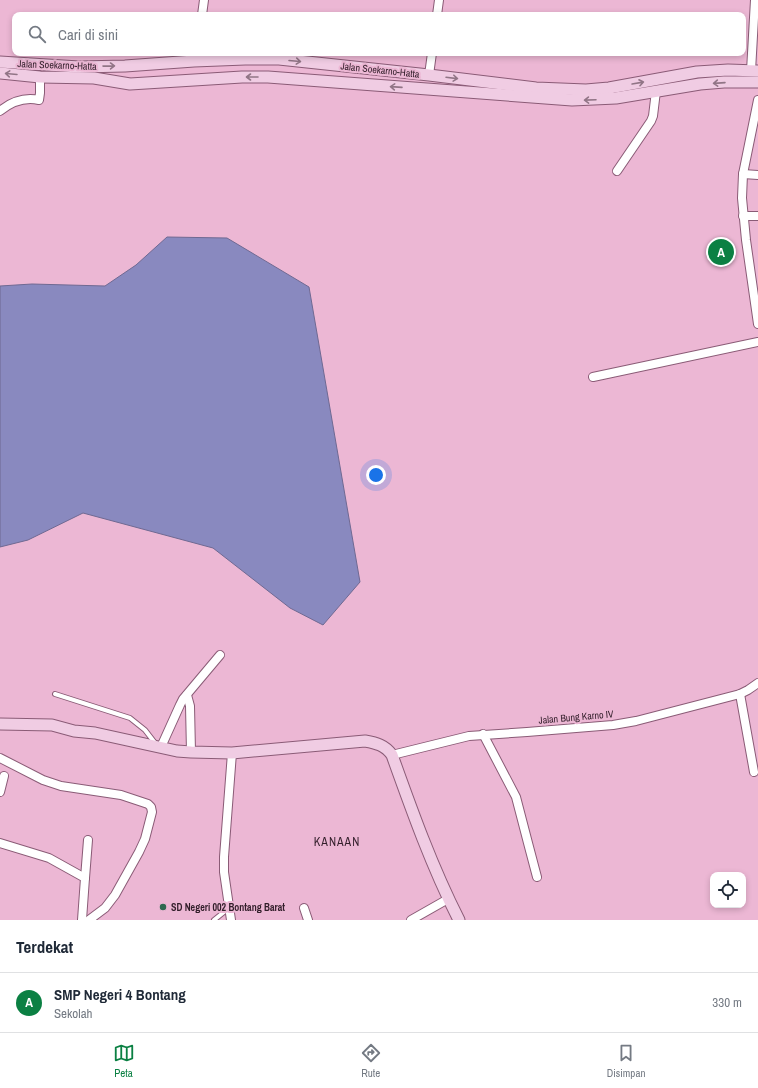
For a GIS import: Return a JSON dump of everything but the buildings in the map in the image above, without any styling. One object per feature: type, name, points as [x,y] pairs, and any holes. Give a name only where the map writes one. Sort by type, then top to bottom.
[{"type":"main road","name":"Jalan Soekarno-Hatta","points":[[0,62],[79,67],[125,66],[195,57],[280,59],[429,75],[534,93]]},
{"type":"main road","name":"Jalan Soekarno-Hatta","points":[[0,74],[40,77],[94,78],[130,84],[268,77],[556,94],[608,88],[697,72],[728,70],[754,71]]},
{"type":"main road","name":"Jalan Soekarno-Hatta","points":[[556,94],[572,100],[597,100],[700,84],[758,82]]},
{"type":"main road","points":[[0,724],[52,725],[74,731],[95,733],[177,751],[191,752],[232,753],[365,741],[382,746],[388,749],[392,755],[427,852],[459,920]]},
{"type":"street","points":[[202,12],[204,0]]},
{"type":"street","points":[[438,12],[440,0]]},
{"type":"street","points":[[754,71],[755,0]]},
{"type":"street","points":[[429,75],[432,56]]},
{"type":"street","points":[[0,111],[4,107],[20,100],[39,100],[40,77]]},
{"type":"street","points":[[617,170],[651,121],[656,91]]},
{"type":"street","points":[[758,100],[743,174],[742,198],[746,240],[758,324]]},
{"type":"street","points":[[743,174],[758,174]]},
{"type":"street","points":[[743,216],[758,216]]},
{"type":"street","points":[[593,377],[758,342]]},
{"type":"street","points":[[159,747],[180,704],[220,655]]},
{"type":"street","name":"Jalan Bung Karno IV","points":[[392,755],[457,738],[483,734],[613,725],[636,721],[740,694],[758,683]]},
{"type":"street","points":[[740,694],[754,772]]},
{"type":"street","points":[[187,695],[190,706],[191,752]]},
{"type":"street","points":[[483,734],[516,797],[538,877]]},
{"type":"street","points":[[232,753],[224,857],[224,872],[232,920]]},
{"type":"street","points":[[0,758],[52,784],[121,795],[148,804],[151,807],[152,812],[145,839],[115,895],[105,908],[89,920]]},
{"type":"street","points":[[0,792],[4,776]]},
{"type":"street","points":[[82,920],[88,840]]},
{"type":"street","points":[[0,843],[49,858],[85,878]]},
{"type":"street","points":[[411,920],[448,899]]},
{"type":"street","points":[[304,908],[308,920]]},
{"type":"lane","points":[[54,694],[130,718],[145,730],[159,747]]},
{"type":"lane","points":[[214,920],[229,908]]},
{"type":"water","points":[[167,237],[227,238],[309,287],[360,582],[323,625],[290,608],[213,548],[83,513],[28,540],[0,547],[0,286],[32,284],[105,286],[136,265]]},
{"type":"place","name":"SMP Negeri 4 Bontang","points":[[721,252]]},
{"type":"place","name":"SD Negeri 002 Bontang Barat","points":[[163,907]]},
{"type":"district","name":"KANAAN","points":[[337,842]]}]
